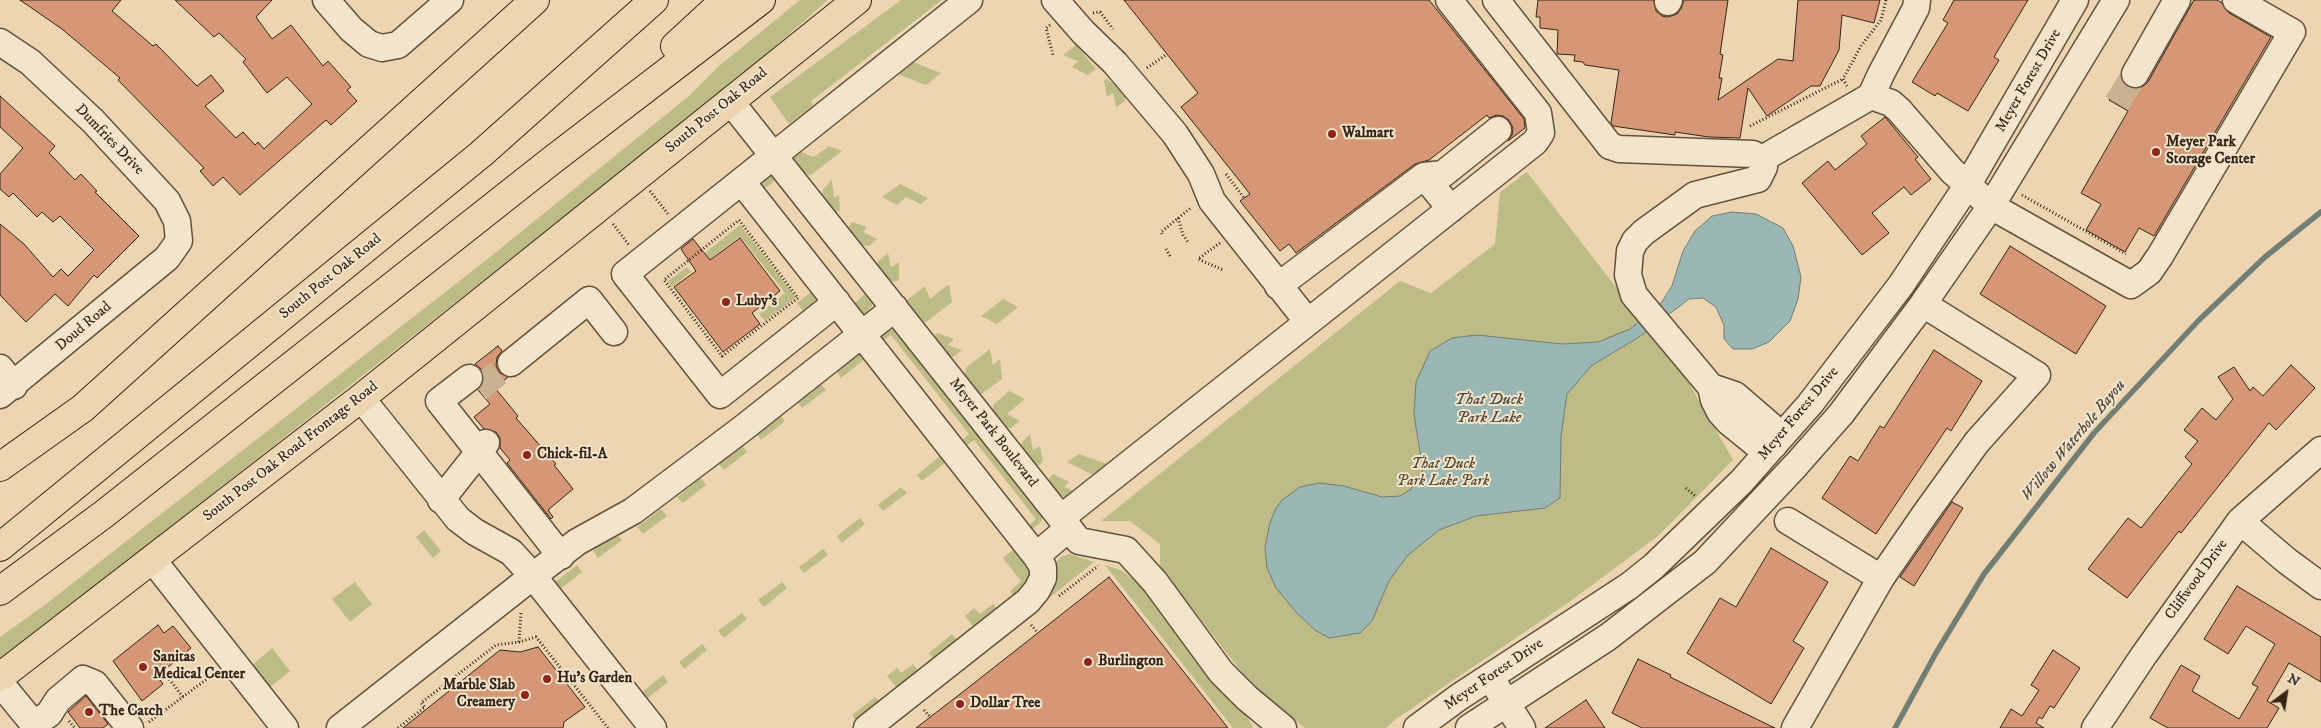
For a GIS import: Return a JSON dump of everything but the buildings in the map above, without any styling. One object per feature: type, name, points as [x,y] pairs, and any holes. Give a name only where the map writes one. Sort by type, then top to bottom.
[{"type":"main road","points":[[0,467],[84,408],[535,0]]},
{"type":"main road","name":"South Post Oak Road","points":[[0,547],[481,154],[654,0]]},
{"type":"main road","points":[[552,161],[725,0]]},
{"type":"main road","points":[[0,591],[104,514],[552,161],[761,0]]},
{"type":"main road","name":"South Post Oak Road","points":[[578,223],[857,0]]},
{"type":"main road","name":"South Post Oak Road Frontage Road","points":[[0,677],[361,398],[578,223]]},
{"type":"main road","points":[[0,532],[98,468]]},
{"type":"main road","points":[[0,606],[104,514]]},
{"type":"street","points":[[326,0],[351,29],[369,44],[382,48],[398,45],[450,0]]},
{"type":"street","points":[[837,302],[720,395],[625,274],[970,0]]},
{"type":"street","points":[[1055,0],[1082,32],[1115,63],[1175,134],[1201,174],[1212,201],[1308,322]]},
{"type":"street","points":[[1036,556],[1065,523],[1308,322],[1535,142],[1541,133],[1538,113],[1449,0]]},
{"type":"street","points":[[1496,0],[1610,146],[1620,150],[1753,154],[1762,159],[1764,167],[1758,179],[1695,195],[1644,232],[1635,241],[1627,261],[1628,275],[1634,295],[1711,387],[1714,400],[1720,412],[1756,444],[1774,445],[1796,465]]},
{"type":"street","points":[[1762,159],[1864,100],[1881,74],[1916,8],[1918,0]]},
{"type":"street","name":"Meyer Forest Drive","points":[[1417,728],[1490,677],[1629,586],[1654,566],[1741,482],[1810,404],[1900,285],[1960,178],[2075,0]]},
{"type":"street","name":"Meyer Forest Drive","points":[[1469,728],[1608,637],[1705,562],[1796,465],[1931,310],[1991,206],[2116,0]]},
{"type":"street","points":[[2134,74],[2177,0]]},
{"type":"street","points":[[1864,100],[1891,103],[1960,178],[1991,206],[2131,285],[2149,272],[2292,32],[2236,0]]},
{"type":"street","name":"Dumfries Drive","points":[[0,42],[30,62],[93,121],[167,201],[177,221],[179,241],[167,258]]},
{"type":"street","name":"Meyer Park Boulevard","points":[[730,101],[1079,541],[1126,550],[1155,582],[1221,672],[1247,698],[1283,728]]},
{"type":"street","points":[[1278,286],[1424,176],[1443,174],[1498,130]]},
{"type":"street","points":[[1735,153],[1737,185]]},
{"type":"street","points":[[1424,176],[1451,208]]},
{"type":"street","points":[[742,182],[1043,567],[1043,578],[1028,602],[867,728]]},
{"type":"street","name":"Doud Road","points":[[5,383],[167,258]]},
{"type":"street","points":[[507,357],[574,295],[589,300],[614,332]]},
{"type":"street","points":[[340,728],[577,542],[633,511],[742,429],[894,308]]},
{"type":"street","points":[[1795,728],[1881,578],[1977,442],[2037,375],[1931,310]]},
{"type":"street","points":[[473,384],[439,401],[482,447],[565,552]]},
{"type":"street","points":[[361,398],[458,519],[475,532],[511,552],[533,576],[653,728]]},
{"type":"street","points":[[441,500],[482,447]]},
{"type":"street","name":"Cliffwood Drive","points":[[2095,728],[2144,655],[2240,521],[2321,450]]},
{"type":"street","points":[[2240,521],[2287,561],[2321,586]]},
{"type":"street","points":[[1788,522],[1881,578]]},
{"type":"street","points":[[152,559],[285,728]]},
{"type":"street","points":[[1490,677],[1522,728]]},
{"type":"street","points":[[0,683],[36,726],[49,714],[58,700],[83,679],[95,684],[141,724]]},
{"type":"path","points":[[1750,126],[1843,79],[1861,46],[1881,20],[1886,0]]},
{"type":"path","points":[[1047,30],[1053,55]]},
{"type":"path","points":[[1843,79],[1864,100]]},
{"type":"path","points":[[648,189],[666,211]]},
{"type":"path","points":[[2017,192],[2126,254]]},
{"type":"path","points":[[1162,234],[1161,232],[1195,205]]},
{"type":"path","points":[[1178,218],[1183,235],[1188,242]]},
{"type":"path","points":[[610,219],[641,262]]},
{"type":"path","points":[[739,220],[798,298],[722,356],[670,291],[664,280],[694,254],[739,220]]},
{"type":"path","points":[[1222,241],[1198,259],[1223,270]]},
{"type":"path","points":[[1166,249],[1170,256]]},
{"type":"path","points":[[694,254],[698,260]]},
{"type":"path","points":[[520,627],[520,642]]},
{"type":"path","points":[[398,728],[425,707],[421,702],[496,645],[520,642],[536,637],[608,728]]},
{"type":"path","points":[[491,640],[496,645]]},
{"type":"path","points":[[141,724],[183,697],[222,668]]},
{"type":"path","points":[[163,671],[183,697]]},
{"type":"green space","points":[[800,0],[828,0],[724,91],[0,661],[0,637],[46,604],[485,261],[689,96],[719,66]]},
{"type":"green space","points":[[901,0],[942,0],[811,101],[813,105],[789,124],[770,97]]},
{"type":"green space","points":[[1076,45],[1096,69],[1088,75],[1072,67],[1078,61],[1063,55]]},
{"type":"green space","points":[[910,61],[941,73],[926,85],[895,73]]},
{"type":"green space","points":[[1107,79],[1126,93],[1125,101],[1116,107],[1113,93],[1107,97],[1104,80]]},
{"type":"green space","points":[[829,146],[842,151],[811,175],[804,173],[793,159],[793,153],[796,150],[814,157]]},
{"type":"green space","name":"That Duck Park Lake Park","points":[[1527,172],[1686,378],[1733,460],[1658,536],[1572,600],[1396,719],[1386,728],[1305,728],[1251,684],[1160,567],[1160,544],[1130,521],[1101,521],[1400,281],[1431,293],[1495,244],[1500,192]]},
{"type":"green space","points":[[766,176],[775,176],[871,296],[872,306],[866,313],[858,313],[853,305],[865,294],[775,181],[761,191],[760,180]]},
{"type":"green space","points":[[832,180],[834,198],[839,195],[840,210],[838,212],[832,210],[822,198],[823,189]]},
{"type":"green space","points":[[900,184],[928,198],[921,204],[906,197],[897,205],[882,197]]},
{"type":"green space","points":[[852,222],[867,227],[863,232],[877,239],[869,246],[861,245],[850,232],[849,227]]},
{"type":"green space","points":[[740,225],[796,297],[765,321],[759,314],[785,293],[740,236],[710,259],[705,253]]},
{"type":"green space","points":[[888,253],[891,267],[899,262],[899,280],[893,282],[877,266],[878,261]]},
{"type":"green space","points":[[687,267],[691,272],[672,287],[667,282]]},
{"type":"green space","points":[[949,284],[952,302],[926,322],[919,320],[908,306],[907,300],[925,286],[930,299]]},
{"type":"green space","points":[[815,289],[820,301],[805,314],[797,303]]},
{"type":"green space","points":[[1003,299],[1018,307],[997,324],[981,316]]},
{"type":"green space","points":[[894,326],[1043,516],[1041,522],[1028,533],[1025,529],[1036,519],[974,440],[963,448],[959,443],[969,434],[891,335],[879,344],[879,337]]},
{"type":"green space","points":[[938,333],[954,339],[948,345],[962,350],[953,357],[947,354],[936,341],[935,335]]},
{"type":"green space","points":[[990,349],[993,365],[1000,359],[1002,379],[980,395],[964,375],[967,367]]},
{"type":"green space","points":[[859,353],[865,359],[841,378],[836,371]]},
{"type":"green space","points":[[820,383],[826,390],[802,408],[797,401]]},
{"type":"green space","points":[[1009,391],[1025,399],[1007,414],[1020,421],[1011,428],[1005,427],[993,413],[993,405]]},
{"type":"green space","points":[[779,414],[785,421],[761,440],[756,433]]},
{"type":"green space","points":[[1030,434],[1033,450],[1040,446],[1043,461],[1039,465],[1033,463],[1021,447],[1022,442]]},
{"type":"green space","points":[[742,445],[747,452],[724,470],[718,463]]},
{"type":"green space","points":[[1079,454],[1110,465],[1097,477],[1067,462]]},
{"type":"green space","points":[[940,456],[945,463],[922,481],[917,475]]},
{"type":"green space","points":[[1053,474],[1069,482],[1064,487],[1076,492],[1069,498],[1057,495],[1047,481]]},
{"type":"green space","points":[[701,478],[706,485],[683,503],[677,497]]},
{"type":"green space","points":[[901,487],[907,493],[883,511],[878,505]]},
{"type":"green space","points":[[661,509],[667,516],[643,534],[637,527]]},
{"type":"green space","points":[[860,518],[865,524],[842,543],[837,536]]},
{"type":"green space","points":[[424,530],[441,551],[433,558],[416,537]]},
{"type":"green space","points":[[616,533],[622,540],[598,558],[593,551]]},
{"type":"green space","points":[[1015,548],[1029,566],[1031,574],[1029,583],[1014,596],[1010,591],[1021,581],[1003,558]]},
{"type":"green space","points":[[823,549],[828,555],[804,573],[799,567]]},
{"type":"green space","points":[[1069,554],[1094,562],[1043,603],[1053,587],[1055,563],[1061,557]]},
{"type":"green space","points":[[577,565],[582,572],[559,590],[554,583]]},
{"type":"green space","points":[[1105,565],[1121,570],[1149,591],[1243,708],[1253,728],[1233,728]]},
{"type":"green space","points":[[355,582],[372,604],[350,622],[332,599]]},
{"type":"green space","points":[[782,582],[787,588],[764,607],[758,600]]},
{"type":"green space","points":[[993,604],[998,610],[975,629],[965,616],[974,608],[980,614]]},
{"type":"green space","points":[[742,613],[747,619],[724,638],[718,631]]},
{"type":"green space","points":[[952,634],[957,640],[934,659],[929,653]]},
{"type":"green space","points":[[702,644],[707,650],[684,669],[679,662]]},
{"type":"green space","points":[[272,648],[290,671],[268,689],[250,667]]},
{"type":"green space","points":[[913,664],[918,671],[897,688],[887,676],[897,668],[901,673]]},
{"type":"green space","points":[[663,675],[668,682],[645,700],[640,694]]},
{"type":"green space","points":[[875,697],[880,702],[856,721],[852,715]]},
{"type":"water","name":"That Duck Park Lake","points":[[1732,212],[1756,214],[1783,228],[1793,246],[1801,277],[1798,299],[1790,321],[1769,342],[1752,349],[1733,349],[1724,339],[1724,325],[1716,307],[1703,298],[1689,299],[1639,337],[1591,366],[1567,394],[1561,436],[1560,498],[1545,508],[1476,516],[1439,530],[1407,556],[1389,581],[1372,621],[1360,633],[1329,638],[1315,630],[1297,613],[1276,588],[1267,568],[1265,547],[1270,523],[1276,508],[1282,500],[1300,487],[1319,483],[1344,486],[1382,497],[1400,496],[1411,489],[1423,470],[1414,415],[1416,382],[1430,351],[1452,338],[1477,335],[1562,344],[1598,342],[1630,329],[1661,303],[1672,286],[1683,251],[1695,231],[1712,216]]},
{"type":"waterway","name":"Willow Waterhole Bayou","points":[[1895,728],[1936,653],[1984,574],[2094,433],[2199,320],[2265,257],[2321,212]]},
{"type":"tunnel","points":[[2117,103],[2135,74]]},
{"type":"tunnel","points":[[478,389],[511,363]]},
{"type":"place","name":"Walmart","points":[[1332,134]]},
{"type":"place","name":"Meyer Park Storage Center","points":[[2156,152]]},
{"type":"place","name":"Luby's","points":[[726,302]]},
{"type":"place","name":"Chick-fil-A","points":[[527,455]]},
{"type":"place","name":"Burlington","points":[[1088,662]]},
{"type":"place","name":"Sanitas Medical Center","points":[[143,667]]},
{"type":"place","name":"Hu's Garden","points":[[547,679]]},
{"type":"place","name":"Marble Slab Creamery","points":[[525,695]]},
{"type":"place","name":"Dollar Tree","points":[[960,704]]},
{"type":"place","name":"The Catch","points":[[89,712]]}]
